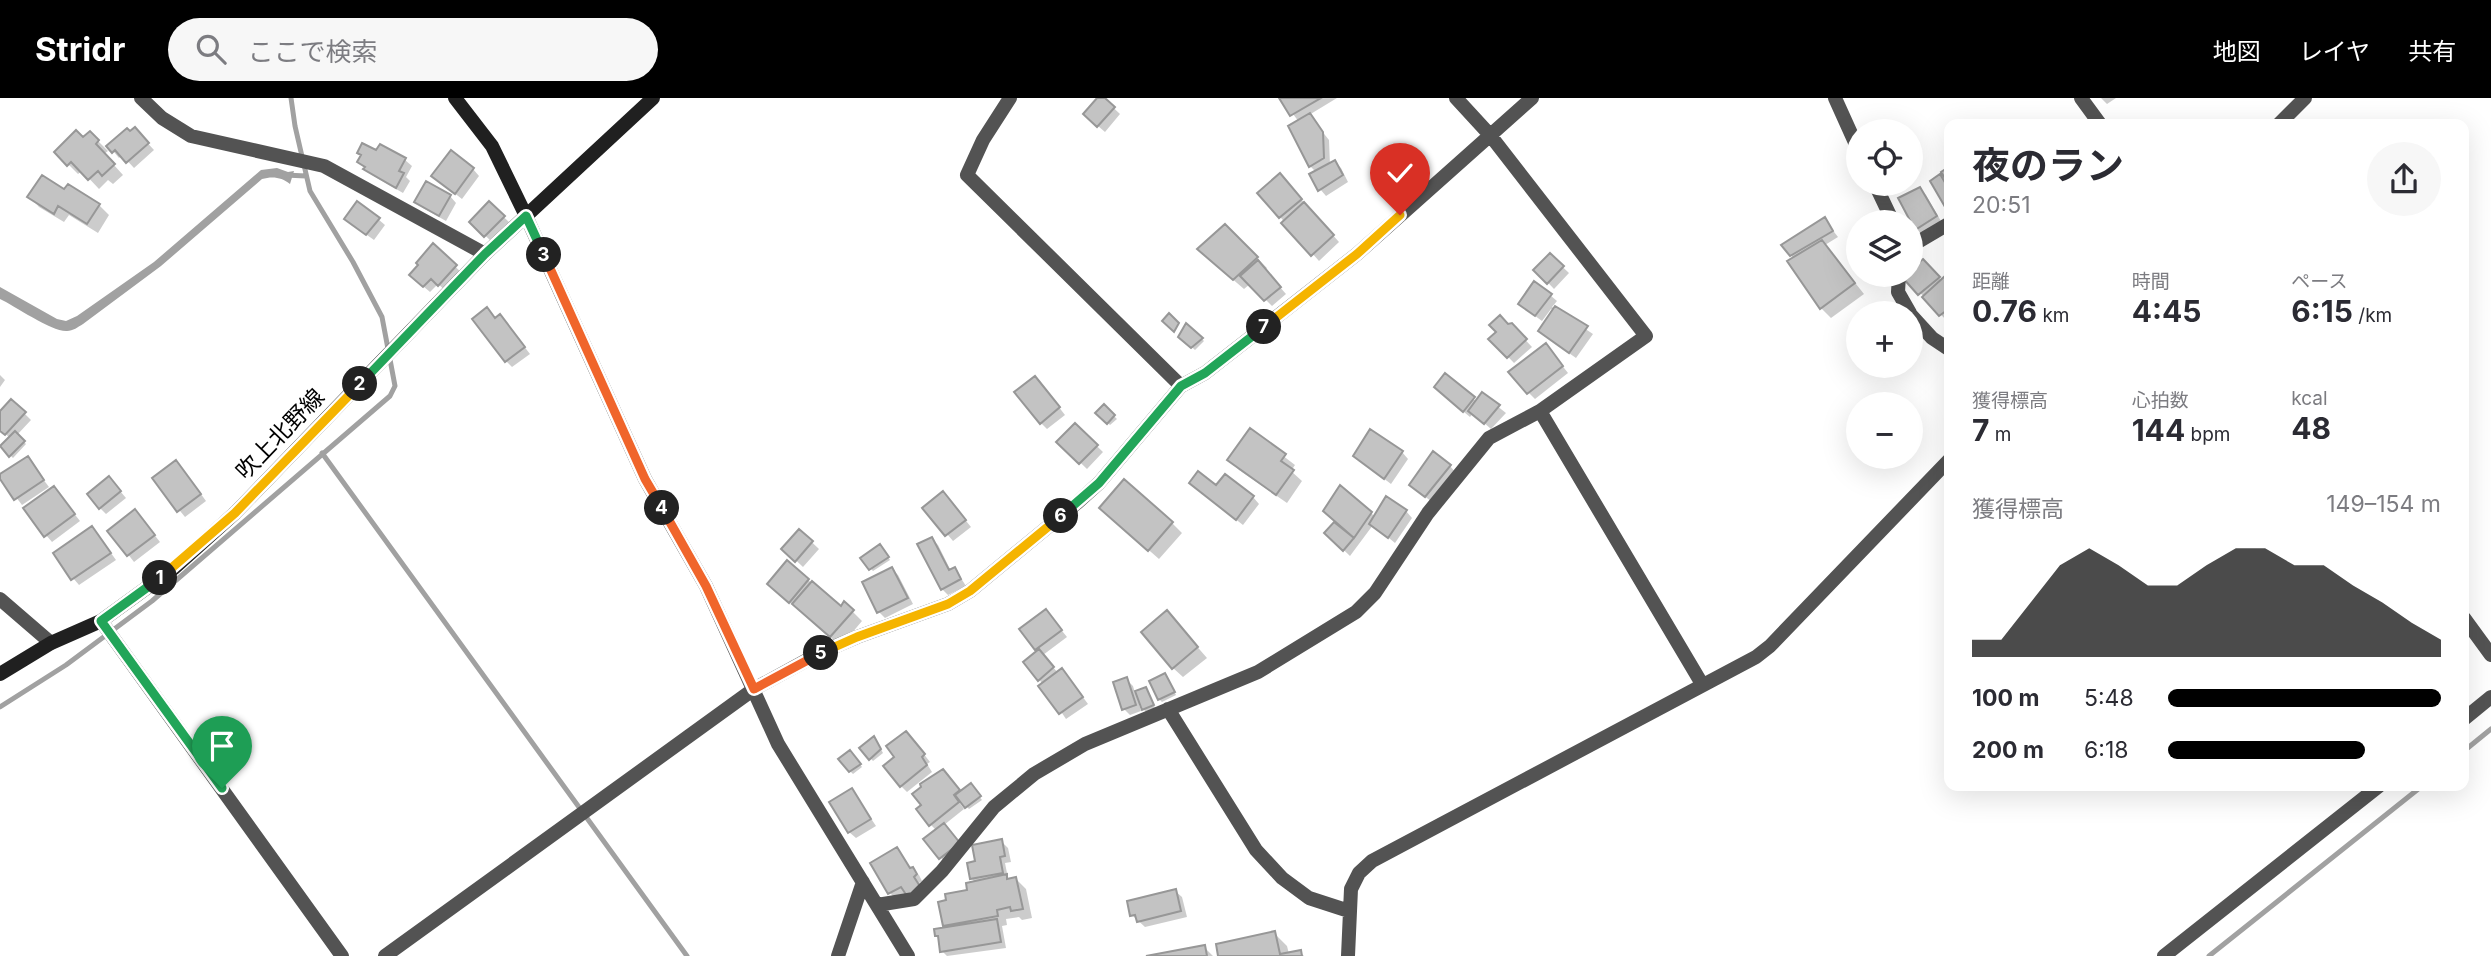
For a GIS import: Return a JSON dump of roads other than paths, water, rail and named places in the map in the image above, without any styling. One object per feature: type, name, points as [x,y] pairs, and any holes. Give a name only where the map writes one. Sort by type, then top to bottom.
[{"type":"main road","points":[[455,98],[492,146],[526,216]]},
{"type":"main road","name":"吹上北野線","points":[[0,674],[51,643],[101,621],[174,568],[235,513],[485,254],[653,98]]},
{"type":"street","points":[[141,98],[162,118],[191,135],[324,166],[485,254]]},
{"type":"street","points":[[1010,98],[983,140],[967,176],[1181,386]]},
{"type":"street","points":[[877,905],[914,899],[942,871],[994,807],[1034,774],[1085,744],[1258,672],[1356,612],[1375,593],[1428,513],[1489,438],[1540,411],[1646,336],[1490,135],[1456,98]]},
{"type":"street","points":[[386,956],[754,689],[832,648],[948,604],[970,591],[1099,483],[1181,386],[1205,373],[1357,254],[1532,98]]},
{"type":"street","points":[[1835,98],[1846,122]]},
{"type":"street","points":[[2081,98],[2096,119]]},
{"type":"street","points":[[2284,119],[2305,98]]},
{"type":"street","points":[[526,216],[645,479],[706,586],[778,744],[908,956]]},
{"type":"street","points":[[1923,239],[1944,227]]},
{"type":"street","points":[[1923,328],[1944,346]]},
{"type":"street","points":[[1540,411],[1702,684]]},
{"type":"street","points":[[1348,956],[1351,889],[1359,873],[1372,861],[1756,657],[1770,646],[1944,465]]},
{"type":"street","points":[[0,599],[51,643]]},
{"type":"street","points":[[101,621],[342,956]]},
{"type":"street","points":[[2469,625],[2491,655]]},
{"type":"street","points":[[2469,715],[2491,697]]},
{"type":"street","points":[[1168,709],[1256,850],[1282,878],[1309,898],[1349,911]]},
{"type":"street","points":[[2164,956],[2373,791]]},
{"type":"street","points":[[838,956],[863,882]]},
{"type":"waterway","points":[[0,707],[66,665],[152,601],[390,396],[395,386],[382,317],[353,262],[310,191],[291,98]]},
{"type":"waterway","points":[[285,175],[306,176]]},
{"type":"waterway","points":[[322,453],[687,956]]},
{"type":"waterway","points":[[2469,747],[2491,729]]},
{"type":"waterway","points":[[2209,956],[2416,791]]}]
